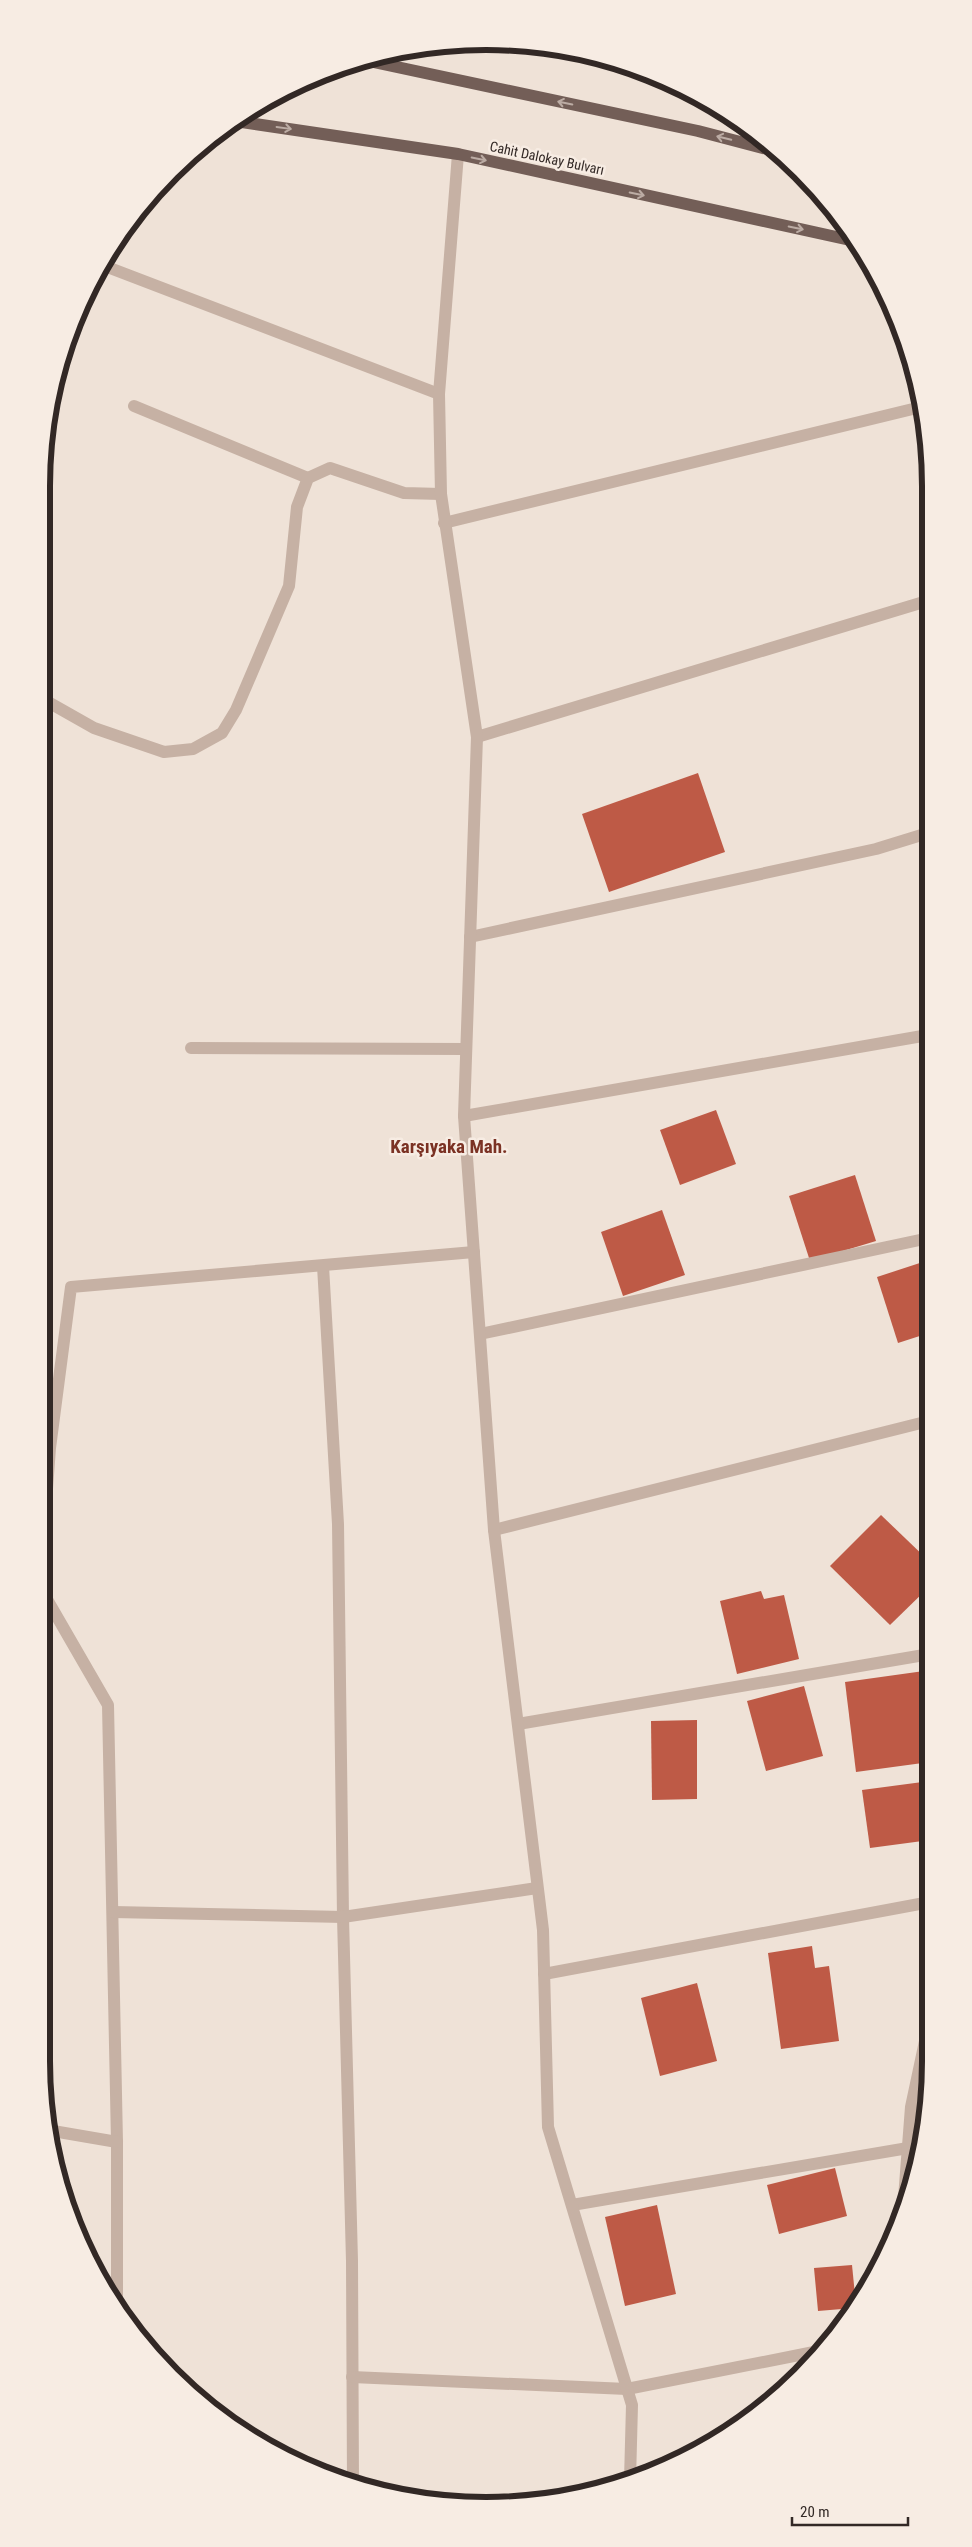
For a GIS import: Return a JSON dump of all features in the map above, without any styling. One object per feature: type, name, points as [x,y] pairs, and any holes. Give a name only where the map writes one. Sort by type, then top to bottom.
[{"type":"main road","points":[[380,63],[698,131],[760,147]]},
{"type":"main road","name":"Cahit Dalokay Bulvarı","points":[[245,122],[458,154],[845,239]]},
{"type":"street","points":[[458,154],[439,394],[441,494],[477,737],[464,1116],[494,1530],[542,1930],[548,2127],[632,2405],[630,2472]]},
{"type":"street","points":[[108,267],[439,394]]},
{"type":"street","points":[[134,406],[308,478]]},
{"type":"street","points":[[444,523],[915,408]]},
{"type":"street","points":[[50,703],[94,728],[164,752],[193,749],[222,734],[236,710],[289,586],[297,507],[308,478],[330,468],[404,493],[441,494]]},
{"type":"street","points":[[477,737],[922,603]]},
{"type":"street","points":[[470,937],[876,849],[922,835]]},
{"type":"street","points":[[464,1116],[922,1036]]},
{"type":"street","points":[[191,1048],[466,1049]]},
{"type":"street","points":[[480,1334],[922,1239]]},
{"type":"street","points":[[50,1448],[71,1287],[474,1252]]},
{"type":"street","points":[[323,1266],[338,1524],[343,1917],[352,2261],[353,2476]]},
{"type":"street","points":[[494,1530],[922,1424]]},
{"type":"street","points":[[50,1605],[108,1705],[117,2142],[117,2293]]},
{"type":"street","points":[[518,1724],[922,1655]]},
{"type":"street","points":[[113,1912],[343,1917],[537,1888]]},
{"type":"street","points":[[544,1974],[922,1903]]},
{"type":"street","points":[[906,2179],[911,2107],[922,2055]]},
{"type":"street","points":[[56,2132],[117,2142]]},
{"type":"street","points":[[572,2206],[908,2148]]},
{"type":"street","points":[[352,2378],[627,2389],[809,2353]]},
{"type":"building","points":[[698,773],[725,852],[609,892],[582,814]]},
{"type":"building","points":[[716,1110],[736,1164],[680,1185],[660,1130]]},
{"type":"building","points":[[855,1175],[876,1241],[810,1261],[789,1196]]},
{"type":"building","points":[[662,1210],[685,1275],[623,1296],[601,1232]]},
{"type":"building","points":[[922,1262],[922,1335],[898,1343],[877,1277]]},
{"type":"building","points":[[881,1515],[922,1554],[922,1594],[890,1625],[830,1566]]},
{"type":"building","points":[[761,1591],[764,1599],[784,1595],[799,1659],[737,1674],[720,1601]]},
{"type":"building","points":[[922,1671],[922,1763],[856,1772],[845,1682]]},
{"type":"building","points":[[804,1686],[823,1756],[766,1771],[747,1701]]},
{"type":"building","points":[[697,1720],[697,1799],[652,1800],[651,1721]]},
{"type":"building","points":[[922,1782],[922,1841],[870,1848],[862,1790]]},
{"type":"building","points":[[812,1946],[815,1968],[829,1966],[839,2041],[781,2049],[768,1953]]},
{"type":"building","points":[[697,1983],[717,2061],[660,2076],[641,1998]]},
{"type":"building","points":[[835,2168],[847,2216],[779,2234],[767,2185]]},
{"type":"building","points":[[657,2205],[676,2294],[625,2306],[605,2217]]},
{"type":"building","points":[[852,2265],[855,2294],[845,2309],[818,2311],[814,2268]]},
{"type":"district","name":"Karşıyaka Mah.","points":[[449,1146]]}]
